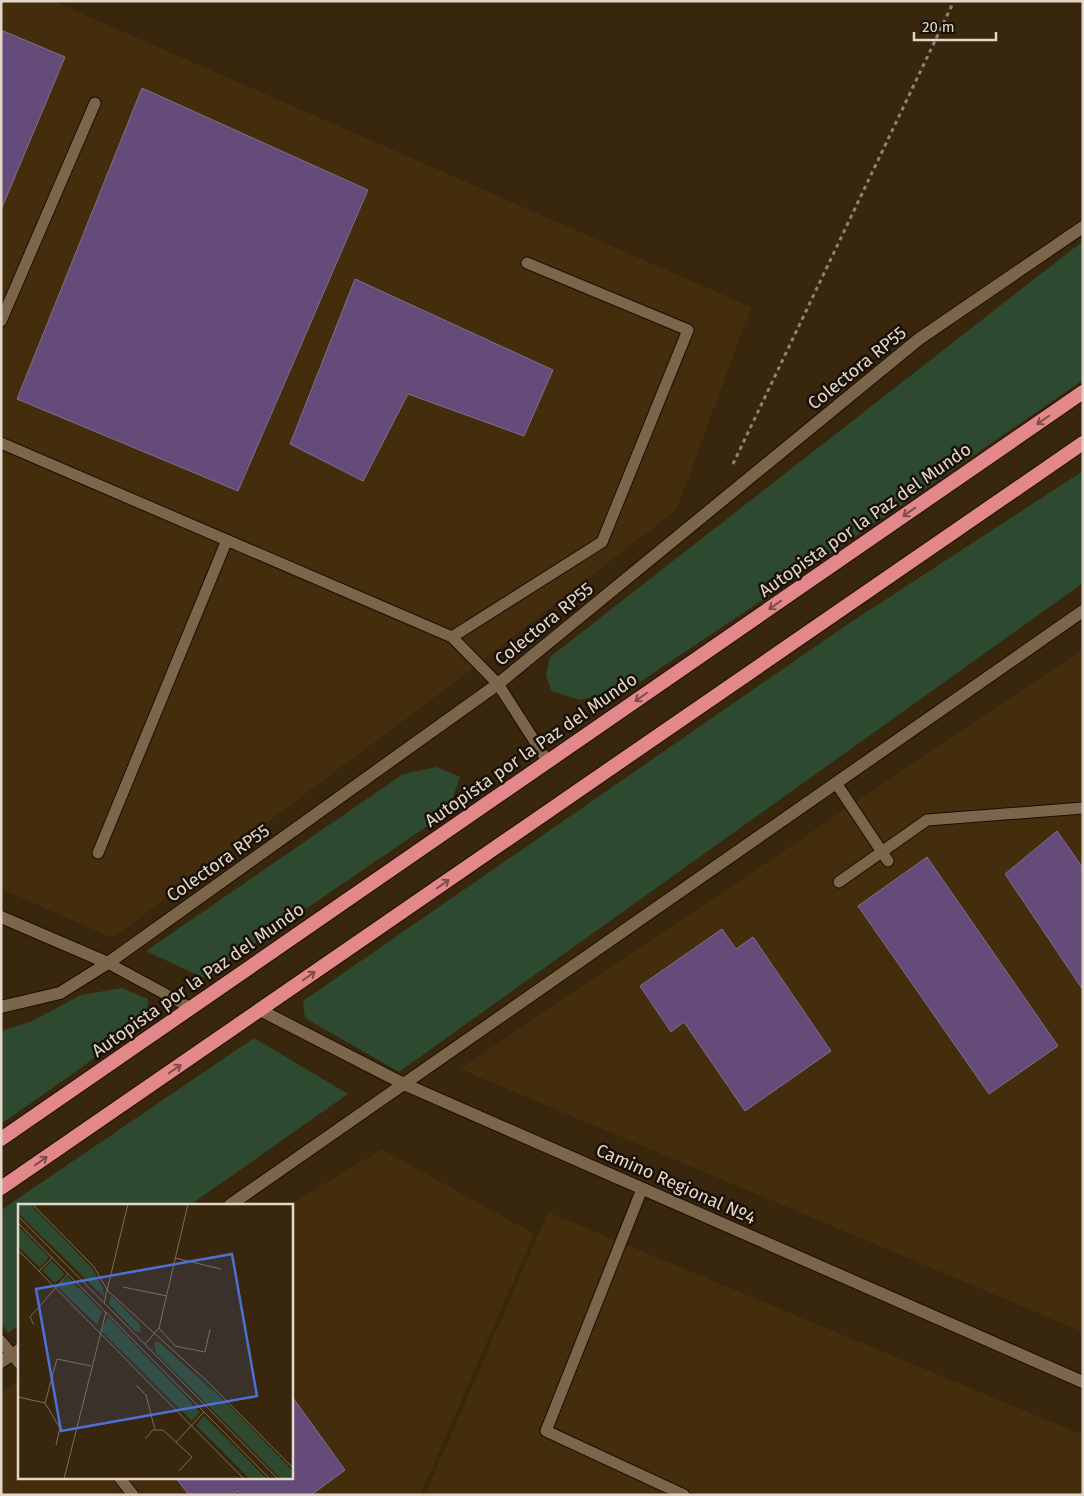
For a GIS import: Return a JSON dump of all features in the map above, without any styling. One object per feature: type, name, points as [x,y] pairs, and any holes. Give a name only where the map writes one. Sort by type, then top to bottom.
[{"type":"highway","name":"Autopista por la Paz del Mundo","points":[[1,1139],[1083,392]]},
{"type":"highway","points":[[1,1188],[1083,443]]},
{"type":"street","name":"Colectora RP55","points":[[1,1008],[60,993],[108,963],[498,684],[919,339],[1083,227]]},
{"type":"street","points":[[231,1204],[1083,611]]},
{"type":"street","points":[[1,917],[108,963]]},
{"type":"street","name":"Camino Regional Nº4","points":[[260,1010],[404,1084],[1083,1382]]},
{"type":"lane","points":[[1,321],[95,104]]},
{"type":"lane","points":[[452,637],[602,542],[688,330],[527,263]]},
{"type":"lane","points":[[1,443],[452,637],[498,684],[548,762]]},
{"type":"lane","points":[[98,853],[227,540]]},
{"type":"lane","points":[[836,782],[885,856]]},
{"type":"lane","points":[[839,882],[885,856],[927,820],[1083,808]]},
{"type":"lane","points":[[108,963],[191,1008]]},
{"type":"lane","points":[[642,1189],[546,1431],[684,1495]]},
{"type":"lane","points":[[1,1341],[12,1358]]},
{"type":"lane","points":[[120,1478],[134,1495]]},
{"type":"path","points":[[732,466],[954,1]]},
{"type":"shaded area","points":[[1,1],[53,1],[751,307],[677,509],[459,679],[113,938],[1,889]]},
{"type":"shaded area","points":[[1083,649],[1083,1332],[460,1069]]},
{"type":"shaded area","points":[[382,1149],[534,1234],[420,1495],[1,1495],[1,1393],[18,1382],[18,1478],[292,1478],[291,1204]]},
{"type":"shaded area","points":[[548,1212],[1083,1435],[1083,1495],[425,1495]]},
{"type":"green space","points":[[1083,241],[1083,380],[813,566],[631,688],[580,700],[551,691],[546,675],[550,657]]},
{"type":"green space","points":[[1083,471],[1083,583],[399,1072],[305,1018],[303,1001],[845,626]]},
{"type":"green space","points":[[437,767],[460,777],[448,812],[204,978],[146,951],[403,774]]},
{"type":"green space","points":[[122,988],[148,999],[147,1018],[78,1070],[1,1124],[1,1031],[30,1022],[81,995]]},
{"type":"green space","points":[[254,1038],[348,1094],[191,1204],[18,1204],[18,1326],[8,1333],[1,1322],[1,1210]]},
{"type":"building","points":[[1,30],[65,57],[1,210]]},
{"type":"building","points":[[142,88],[368,190],[238,491],[17,399]]},
{"type":"building","points":[[355,279],[553,370],[524,436],[408,394],[363,481],[290,444]]},
{"type":"building","points":[[1057,831],[1083,868],[1083,990],[1005,874]]},
{"type":"building","points":[[927,857],[1058,1046],[989,1094],[858,906]]},
{"type":"building","points":[[722,929],[736,949],[753,937],[831,1051],[745,1111],[684,1022],[671,1032],[640,986]]},
{"type":"building","points":[[292,1396],[345,1470],[311,1495],[241,1495],[238,1491],[234,1495],[189,1495],[176,1478],[292,1478]]}]
